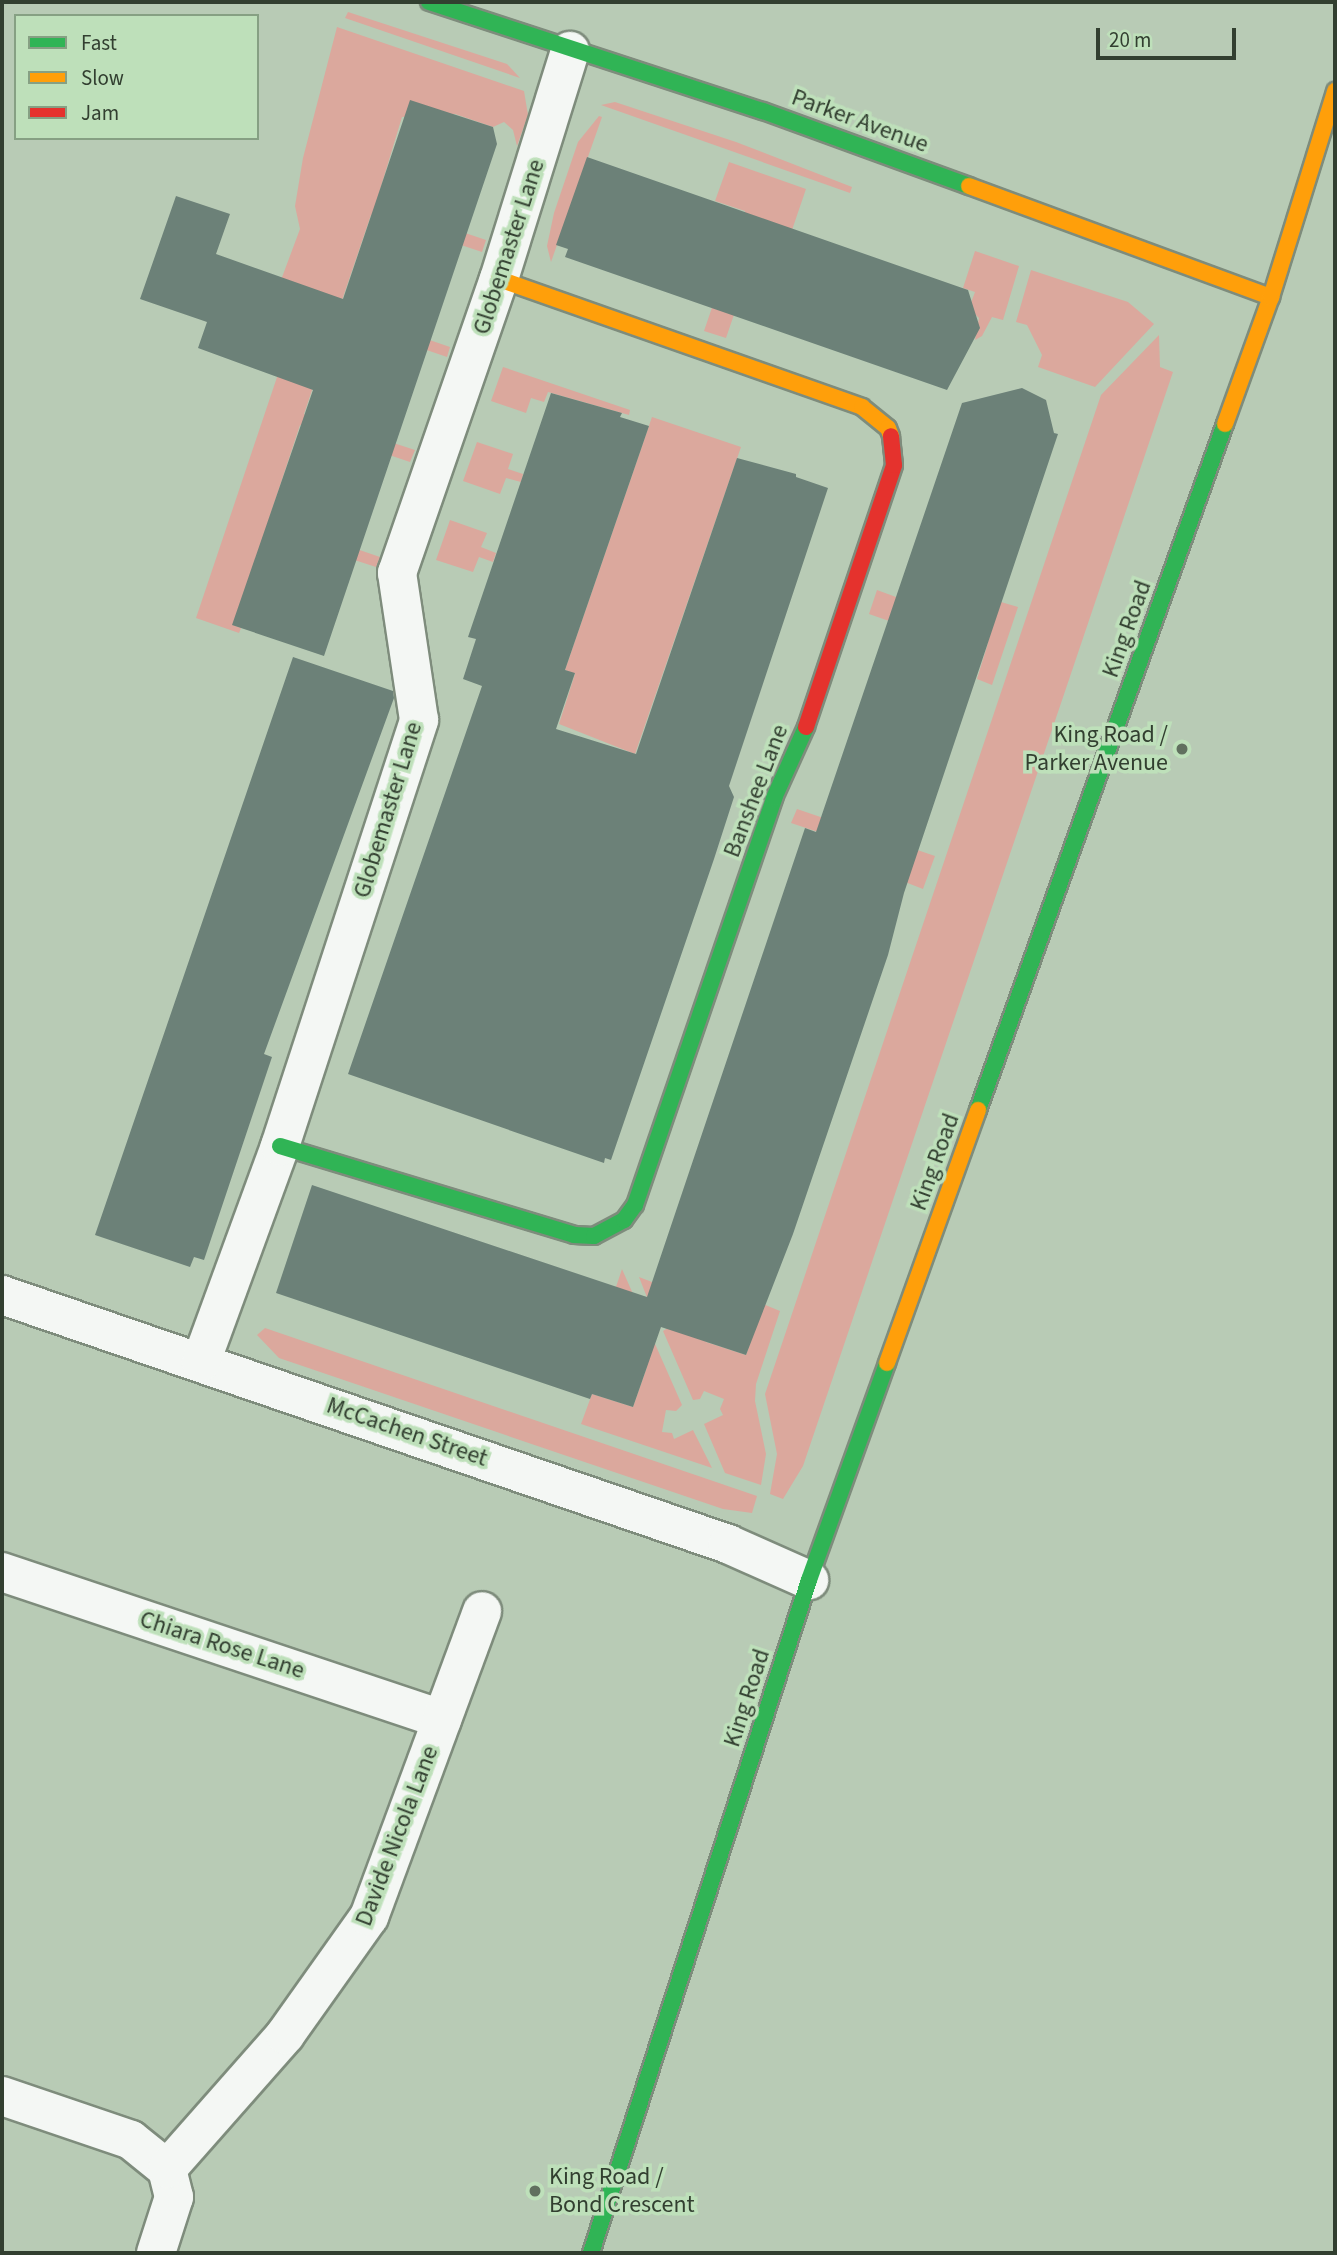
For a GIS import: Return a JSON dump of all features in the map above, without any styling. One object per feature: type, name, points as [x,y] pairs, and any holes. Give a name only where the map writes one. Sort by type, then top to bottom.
[{"type":"street","name":"Parker Avenue","points":[[429,2],[570,51],[763,111],[1086,225],[1271,297]]},
{"type":"street","name":"Globemaster Lane","points":[[201,1362],[280,1146],[419,720],[397,573],[499,279],[570,51]]},
{"type":"street","name":"King Road","points":[[591,2253],[809,1580],[1271,297],[1335,91]]},
{"type":"street","name":"Banshee Lane","points":[[280,1146],[574,1235],[594,1236],[624,1220],[635,1205],[774,798],[796,757],[894,465],[894,445],[888,428],[862,407],[499,279]]},
{"type":"street","name":"McCachen Street","points":[[2,1295],[716,1540],[809,1580]]},
{"type":"street","name":"Chiara Rose Lane","points":[[2,1572],[442,1718]]},
{"type":"street","name":"Davide Nicola Lane","points":[[167,2169],[285,2035],[369,1917],[482,1611]]},
{"type":"street","points":[[2,2096],[131,2140],[167,2169],[174,2197],[156,2253]]},
{"type":"shaded area","points":[[348,12],[507,64],[520,78],[345,18]]},
{"type":"shaded area","points":[[337,27],[524,91],[528,115],[517,146],[513,130],[504,122],[493,127],[455,114],[402,117],[376,203],[486,240],[482,252],[371,215],[339,309],[450,347],[447,357],[336,319],[304,414],[415,450],[410,462],[300,425],[269,519],[380,557],[376,567],[265,531],[233,625],[241,628],[239,633],[196,618],[307,288],[281,280],[300,229],[295,206],[303,158]]},
{"type":"shaded area","points":[[615,102],[736,142],[852,187],[850,193],[601,105]]},
{"type":"shaded area","points":[[599,116],[602,117],[551,262],[547,246],[554,213],[578,142]]},
{"type":"shaded area","points":[[729,162],[806,189],[792,230],[766,221],[726,338],[704,331],[745,211],[715,201]]},
{"type":"shaded area","points":[[975,251],[1019,266],[1003,320],[992,317],[982,336],[975,340],[979,318],[969,308],[975,292],[963,288]]},
{"type":"shaded area","points":[[1031,270],[1128,302],[1154,324],[1095,387],[1038,367],[1042,355],[1027,325],[1016,322]]},
{"type":"shaded area","points":[[1159,335],[1160,367],[1173,372],[803,1466],[783,1499],[770,1494],[777,1454],[765,1394],[1101,395]]},
{"type":"shaded area","points":[[503,367],[630,410],[629,415],[548,392],[544,402],[531,398],[526,413],[491,401]]},
{"type":"shaded area","points":[[652,417],[741,447],[635,754],[559,724],[575,674],[565,670]]},
{"type":"shaded area","points":[[477,442],[513,454],[508,469],[523,474],[521,482],[506,478],[500,494],[463,481]]},
{"type":"shaded area","points":[[450,520],[487,533],[481,547],[496,553],[493,562],[479,557],[473,572],[436,560]]},
{"type":"shaded area","points":[[877,590],[896,597],[1001,602],[1018,607],[992,685],[977,679],[988,643],[911,617],[889,621],[869,614]]},
{"type":"shaded area","points":[[797,809],[935,856],[923,889],[905,882],[911,863],[791,823]]},
{"type":"shaded area","points":[[622,1269],[682,1405],[676,1411],[666,1410],[662,1432],[672,1433],[674,1439],[693,1430],[712,1468],[581,1424],[592,1394],[633,1407],[647,1367],[616,1287]]},
{"type":"shaded area","points":[[639,1277],[652,1282],[706,1342],[746,1355],[763,1304],[780,1311],[756,1384],[755,1401],[766,1454],[761,1485],[725,1473],[704,1424],[723,1415],[720,1409],[724,1399],[704,1391],[700,1399],[693,1400],[663,1331],[671,1326],[652,1310]]},
{"type":"shaded area","points":[[265,1328],[757,1496],[752,1513],[723,1509],[279,1358],[257,1335]]},
{"type":"building","points":[[410,100],[493,127],[497,144],[324,656],[232,625],[313,390],[198,348],[207,322],[140,299],[176,196],[230,214],[216,254],[343,299]]},
{"type":"building","points":[[587,157],[968,290],[980,328],[947,390],[565,257],[568,249],[556,245]]},
{"type":"building","points":[[1022,388],[1046,400],[1054,433],[1058,434],[904,893],[888,955],[793,1234],[746,1355],[661,1327],[633,1407],[592,1394],[590,1399],[276,1293],[312,1185],[647,1297],[805,828],[816,832],[962,403]]},
{"type":"building","points":[[551,393],[622,413],[620,417],[649,426],[565,670],[575,673],[556,729],[636,754],[737,458],[796,474],[796,477],[828,488],[729,786],[734,797],[714,859],[611,1160],[605,1158],[604,1163],[348,1074],[482,686],[463,679],[476,639],[468,637]]},
{"type":"building","points":[[293,657],[393,691],[394,698],[264,1054],[272,1057],[204,1260],[194,1257],[190,1267],[95,1235]]},
{"type":"traffic: fast","points":[[429,2],[763,111],[969,186]]},
{"type":"traffic: fast","points":[[978,1110],[1225,424]]},
{"type":"traffic: fast","points":[[280,1146],[574,1235],[594,1236],[624,1220],[635,1205],[774,798],[806,727]]},
{"type":"traffic: fast","points":[[591,2253],[809,1580],[887,1363]]},
{"type":"traffic: slow","points":[[1225,424],[1271,297],[1335,91]]},
{"type":"traffic: slow","points":[[969,186],[1271,297]]},
{"type":"traffic: slow","points":[[499,279],[862,407],[888,428],[891,436]]},
{"type":"traffic: slow","points":[[887,1363],[978,1110]]},
{"type":"traffic: jam","points":[[806,727],[894,465],[891,436]]},
{"type":"place","name":"King Road / Parker Avenue","points":[[1182,749]]},
{"type":"place","name":"King Road / Bond Crescent","points":[[535,2191]]}]
